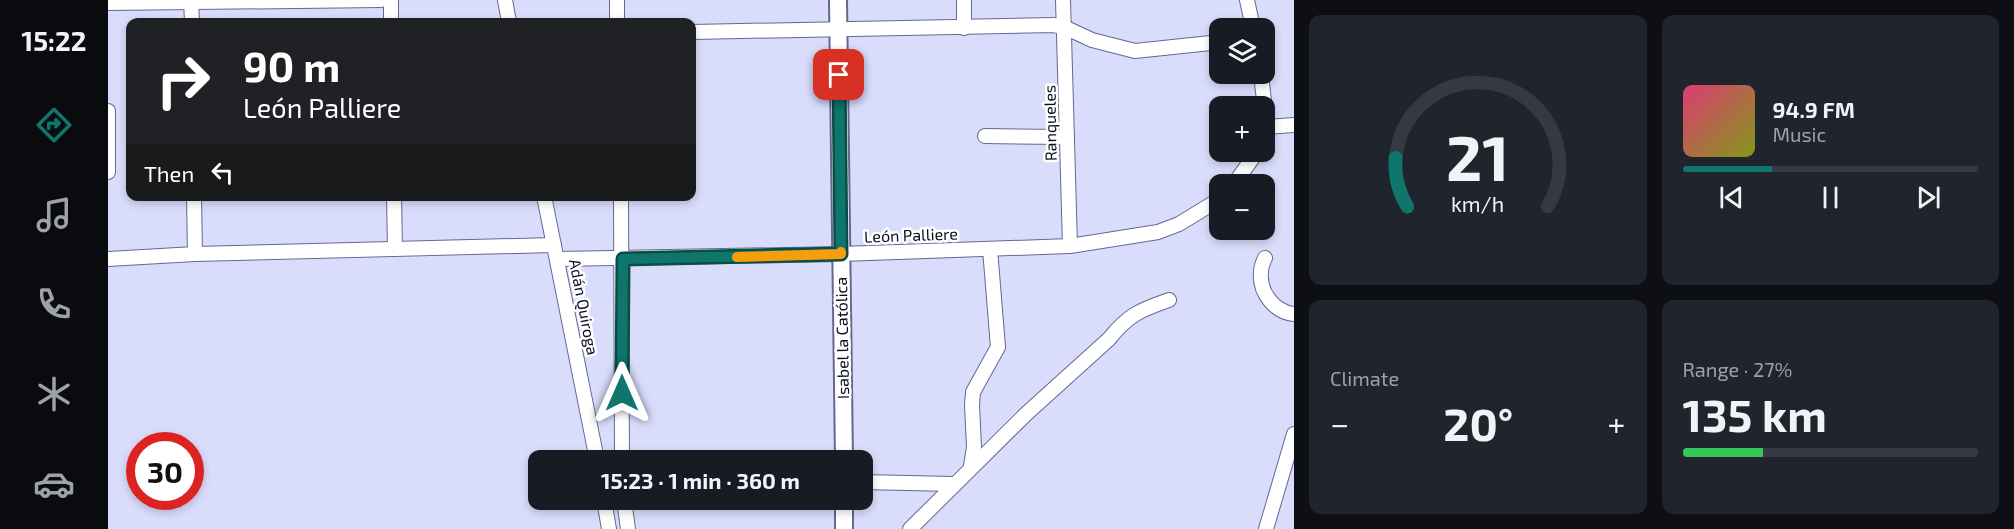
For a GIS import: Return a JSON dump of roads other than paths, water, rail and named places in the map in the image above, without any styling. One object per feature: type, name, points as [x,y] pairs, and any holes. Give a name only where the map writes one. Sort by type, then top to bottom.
[{"type":"main road","name":"Isabel la Católica","points":[[838,0],[844,450]]},
{"type":"main road","points":[[844,510],[844,529]]},
{"type":"street","points":[[108,3],[381,0]]},
{"type":"street","points":[[391,0],[391,18]]},
{"type":"street","points":[[505,0],[508,18]]},
{"type":"street","points":[[617,0],[617,18]]},
{"type":"street","points":[[963,0],[964,28]]},
{"type":"street","name":"Ranqueles","points":[[1063,0],[1070,246]]},
{"type":"street","points":[[1247,0],[1251,18]]},
{"type":"street","points":[[191,1],[192,18]]},
{"type":"street","points":[[696,32],[1053,25],[1064,27],[1092,40],[1135,51],[1209,43]]},
{"type":"street","points":[[108,111],[108,172]]},
{"type":"street","points":[[1275,128],[1294,125]]},
{"type":"street","points":[[985,136],[1067,137]]},
{"type":"street","points":[[194,201],[195,254]]},
{"type":"street","points":[[394,201],[395,249]]},
{"type":"street","name":"Adán Quiroga","points":[[545,201],[595,450]]},
{"type":"street","name":"Adán Quiroga","points":[[621,201],[622,450]]},
{"type":"street","name":"León Palliere","points":[[558,259],[841,254],[1070,246],[1158,232],[1179,224],[1209,206]]},
{"type":"street","points":[[108,259],[195,254],[554,245]]},
{"type":"street","points":[[971,466],[974,447],[973,392],[998,347],[990,249]]},
{"type":"street","points":[[1265,258],[1260,273],[1268,299],[1288,313],[1294,314]]},
{"type":"street","points":[[909,529],[971,466],[1131,316],[1142,309],[1169,300]]},
{"type":"street","points":[[1266,529],[1294,434]]},
{"type":"street","points":[[873,482],[953,484]]},
{"type":"street","points":[[606,510],[609,529]]},
{"type":"street","points":[[625,510],[628,529]]}]
